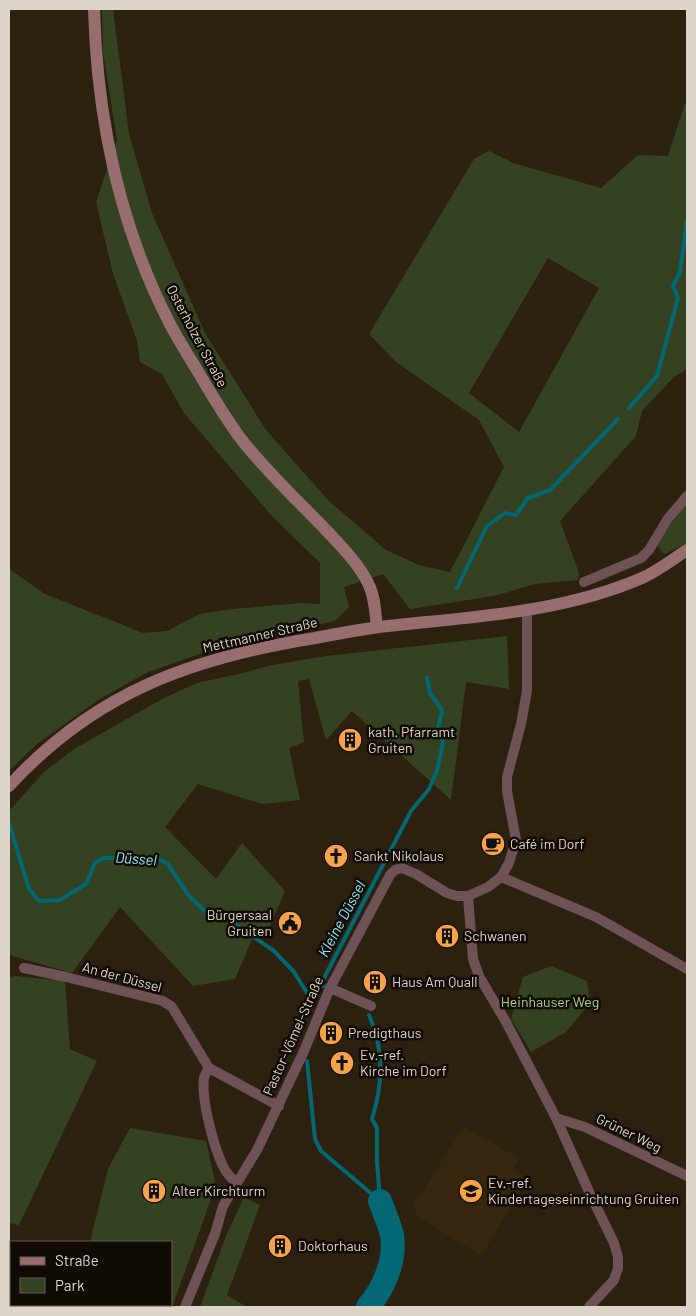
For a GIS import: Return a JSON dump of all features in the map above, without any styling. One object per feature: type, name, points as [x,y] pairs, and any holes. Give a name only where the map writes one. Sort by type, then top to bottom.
[{"type":"main road","name":"Osterholzer Straße","points":[[94,9],[96,55],[112,164],[128,222],[148,276],[163,309],[214,400],[241,438],[276,479],[314,517],[359,568],[369,584],[374,599],[377,627]]},
{"type":"main road","points":[[527,610],[590,597],[644,577],[687,550]]},
{"type":"main road","name":"Mettmanner Straße","points":[[9,786],[60,737],[102,708],[151,683],[180,671],[237,653],[275,644],[377,627],[527,610]]},
{"type":"street","points":[[584,582],[641,558],[649,550],[667,520],[687,496]]},
{"type":"street","points":[[527,610],[527,691],[508,777],[507,791],[516,840],[509,863],[501,876],[488,887],[468,896],[473,959],[479,976],[556,1118],[591,1196],[610,1232],[618,1257],[618,1268],[614,1280],[589,1307]]},
{"type":"street","name":"Pastor-Vömel-Straße","points":[[236,1183],[257,1150],[279,1106],[330,988],[384,883],[395,870],[402,868],[409,870],[447,892],[457,896],[468,896]]},
{"type":"street","points":[[501,876],[596,917],[687,969]]},
{"type":"street","name":"An der Düssel","points":[[24,968],[163,1001],[172,1007],[209,1068]]},
{"type":"street","points":[[330,988],[371,1006]]},
{"type":"street","points":[[186,1307],[224,1206],[236,1183],[223,1167],[209,1122],[204,1076],[209,1068],[279,1106]]},
{"type":"street","name":"Grüner Weg","points":[[556,1118],[585,1126],[687,1176]]},
{"type":"shaded area","name":"Ev.-ref. Kindertageseinrichtung Gruiten","points":[[464,1127],[519,1158],[513,1170],[528,1179],[481,1256],[416,1215],[414,1204]]},
{"type":"green space","points":[[102,9],[113,9],[129,134],[152,213],[205,333],[266,430],[328,500],[386,550],[419,565],[450,572],[504,467],[479,420],[396,362],[369,334],[474,159],[489,151],[513,163],[601,188],[638,155],[668,156],[684,106],[687,102],[687,369],[674,377],[642,411],[636,436],[560,521],[579,573],[578,580],[535,584],[494,596],[410,609],[383,574],[344,587],[349,607],[335,621],[236,641],[146,673],[98,700],[37,744],[9,771],[9,569],[45,594],[143,633],[167,631],[200,614],[300,603],[320,604],[320,563],[270,514],[184,413],[162,374],[140,362],[137,340],[113,274],[96,202],[117,140],[103,52]],"holes":[[[548,258],[599,288],[519,432],[469,393]]]},
{"type":"green space","points":[[687,503],[687,542],[664,554],[657,546]]},
{"type":"green space","points":[[507,636],[509,689],[466,682],[451,800],[352,711],[326,740],[309,679],[298,681],[304,742],[289,748],[300,800],[262,804],[198,784],[165,827],[216,879],[242,843],[285,891],[266,935],[253,937],[235,979],[193,986],[120,907],[72,973],[9,955],[9,811],[44,772],[74,749],[164,698],[197,683],[272,665],[326,656]]},
{"type":"green space","name":"Heinhauser Weg","points":[[551,966],[587,981],[590,1003],[566,1032],[531,1052],[511,1019],[523,977]]},
{"type":"green space","points":[[14,976],[65,981],[70,1049],[97,1061],[19,1225],[9,1223],[9,978]]},
{"type":"green space","points":[[130,1128],[206,1141],[215,1181],[214,1191],[172,1307],[70,1307],[172,1306],[172,1241],[90,1241],[108,1169]]},
{"type":"green space","points":[[244,1197],[260,1205],[227,1295],[247,1307],[200,1307],[226,1236]]},
{"type":"waterway","name":"Kleine Düssel","points":[[629,408],[657,376],[678,298],[673,286],[680,272],[687,220]]},
{"type":"waterway","name":"Kleine Düssel","points":[[457,588],[487,526],[505,513],[516,515],[528,498],[550,490],[618,419]]},
{"type":"waterway","name":"Kleine Düssel","points":[[323,986],[322,982],[411,811],[429,789],[437,771],[443,742],[438,730],[442,710],[430,693],[427,678]]},
{"type":"waterway","name":"Düssel","points":[[9,823],[29,889],[39,901],[60,900],[86,884],[95,863],[103,858],[157,858],[168,864],[188,895],[206,912],[225,917],[274,951],[294,972],[309,996]]},
{"type":"waterway","name":"Kleine Düssel","points":[[369,1015],[377,1040],[380,1066],[378,1093],[372,1119],[377,1128],[380,1201]]},
{"type":"waterway","name":"Düssel","points":[[307,1061],[315,1139],[321,1151],[380,1201]]},
{"type":"waterway","name":"Düssel","points":[[368,1307],[384,1282],[392,1254],[392,1235],[380,1201]]},
{"type":"place","name":"kath. Pfarramt Gruiten","points":[[350,740]]},
{"type":"place","name":"Café im Dorf","points":[[493,844]]},
{"type":"place","name":"Sankt Nikolaus","points":[[336,856]]},
{"type":"place","name":"Bürgersaal Gruiten","points":[[290,923]]},
{"type":"place","name":"Schwanen","points":[[447,936]]},
{"type":"place","name":"Haus Am Quall","points":[[375,982]]},
{"type":"place","name":"Predigthaus","points":[[331,1033]]},
{"type":"place","name":"Ev.-ref. Kirche im Dorf","points":[[342,1063]]},
{"type":"place","name":"Alter Kirchturm","points":[[154,1191]]},
{"type":"place","name":"Ev.-ref. Kindertageseinrichtung Gruiten","points":[[471,1191]]},
{"type":"place","name":"Doktorhaus","points":[[280,1246]]}]
